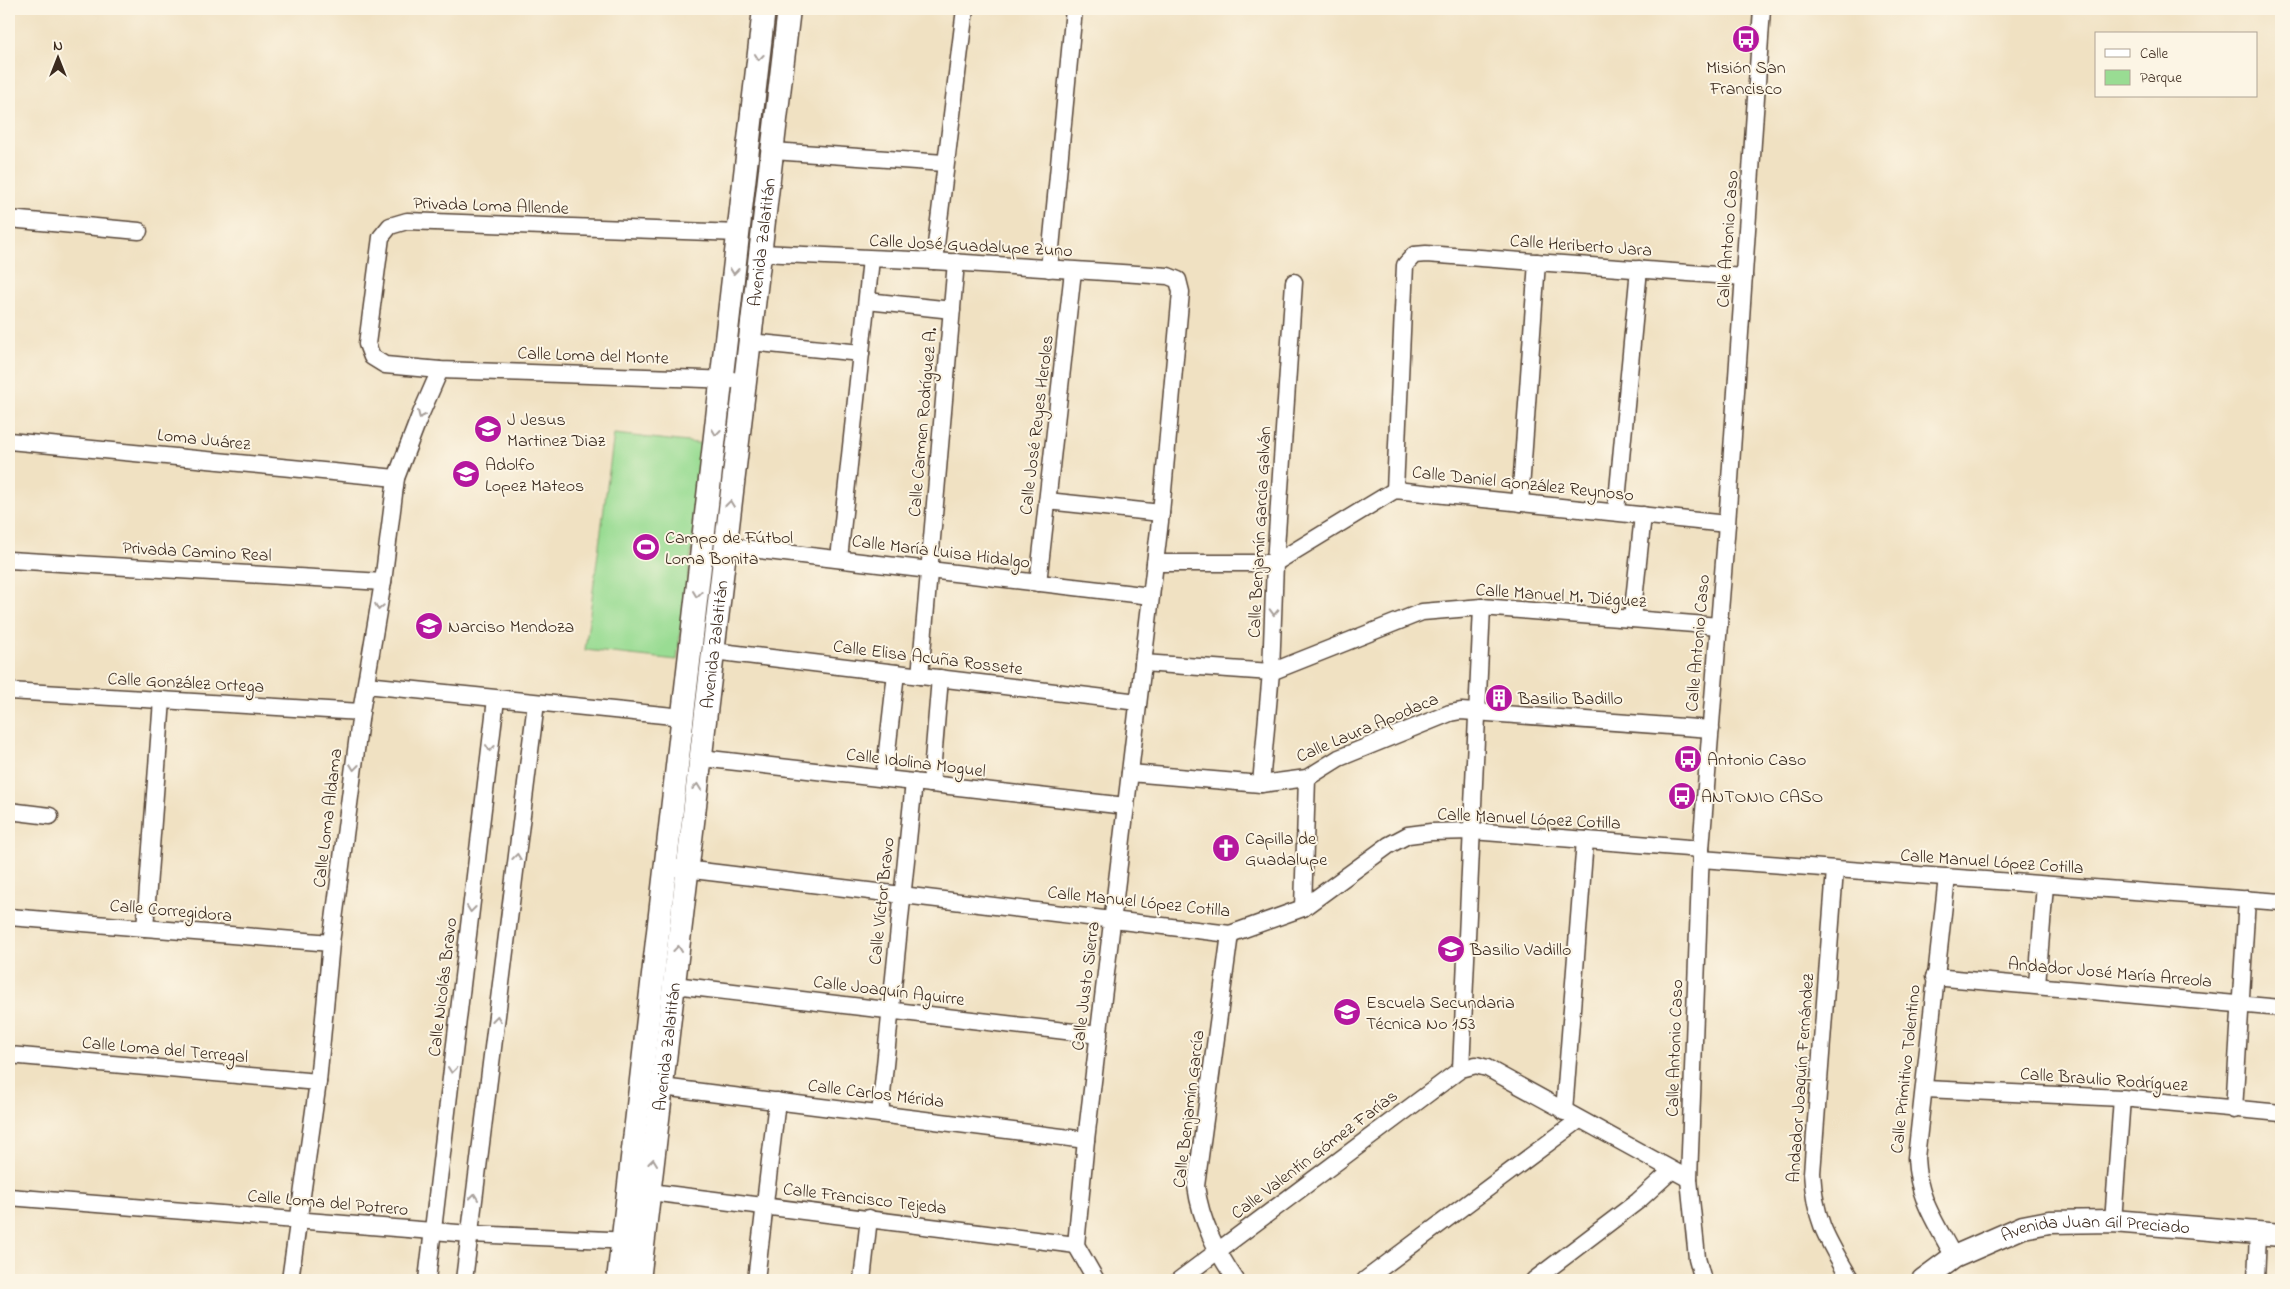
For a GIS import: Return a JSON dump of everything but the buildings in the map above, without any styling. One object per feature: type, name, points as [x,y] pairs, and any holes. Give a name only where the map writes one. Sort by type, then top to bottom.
[{"type":"street","name":"Avenida Zalatitán","points":[[618,1280],[634,1241],[650,1192],[674,985],[683,717],[764,9]]},
{"type":"street","name":"Avenida Zalatitán","points":[[639,1280],[634,1241],[677,868],[701,758],[789,9]]},
{"type":"street","points":[[934,260],[944,163],[965,9]]},
{"type":"street","points":[[1049,270],[1074,9]]},
{"type":"street","name":"Calle Antonio Caso","points":[[1703,1280],[1697,1258],[1689,1179],[1701,854],[1727,524],[1762,9]]},
{"type":"street","points":[[773,151],[944,163]]},
{"type":"street","points":[[9,219],[139,231]]},
{"type":"street","name":"Privada Loma Allende","points":[[440,370],[385,365],[372,357],[367,344],[381,237],[390,226],[407,222],[738,234]]},
{"type":"street","name":"Calle José Guadalupe Zuno","points":[[760,252],[871,259],[934,260],[1049,270],[1168,276],[1178,280]]},
{"type":"street","name":"Calle Heriberto Jara","points":[[1395,490],[1404,265],[1414,255],[1426,254],[1744,277]]},
{"type":"street","points":[[839,559],[871,259]]},
{"type":"street","name":"Calle Carmen Rodríguez A.","points":[[920,676],[956,262]]},
{"type":"street","points":[[1520,502],[1536,262]]},
{"type":"street","points":[[1616,512],[1639,269]]},
{"type":"street","name":"Calle José Reyes Heroles","points":[[1038,583],[1073,271]]},
{"type":"street","name":"Calle Justo Sierra","points":[[1076,1245],[1086,1140],[1161,513],[1181,292],[1178,280]]},
{"type":"street","name":"Calle Benjamín García Galván","points":[[1261,784],[1271,672],[1294,282]]},
{"type":"street","points":[[867,301],[952,310]]},
{"type":"street","points":[[750,342],[861,353]]},
{"type":"street","name":"Calle Loma del Monte","points":[[440,370],[745,381]]},
{"type":"street","name":"Calle Loma Aldama","points":[[290,1280],[318,1082],[331,943],[361,712],[383,582],[396,478],[440,370]]},
{"type":"street","name":"Loma Juárez","points":[[9,440],[396,478]]},
{"type":"street","name":"Calle Daniel González Reynoso","points":[[1276,564],[1395,490],[1727,524]]},
{"type":"street","points":[[1047,501],[1161,513]]},
{"type":"street","points":[[1632,619],[1643,515]]},
{"type":"street","name":"Calle María Luisa Hidalgo","points":[[726,546],[1151,596]]},
{"type":"street","name":"Privada Camino Real","points":[[9,560],[383,582]]},
{"type":"street","points":[[1155,564],[1276,564]]},
{"type":"street","points":[[1482,607],[1472,831],[1468,1067],[1487,1068],[1671,1171],[1689,1179]]},
{"type":"street","name":"Calle Manuel M. Diéguez","points":[[1143,663],[1271,672],[1422,612],[1482,607],[1719,626]]},
{"type":"street","name":"Calle Elisa Acuña Rossete","points":[[713,651],[1138,702]]},
{"type":"street","points":[[884,778],[896,673]]},
{"type":"street","points":[[931,784],[940,678]]},
{"type":"street","points":[[366,685],[683,717]]},
{"type":"street","name":"Calle González Ortega","points":[[9,691],[361,712]]},
{"type":"street","name":"Calle Nicolás Bravo","points":[[427,1280],[496,699]]},
{"type":"street","points":[[145,928],[162,700]]},
{"type":"street","points":[[464,1280],[536,703]]},
{"type":"street","name":"Calle Laura Apodaca","points":[[1130,773],[1261,784],[1307,778],[1338,758],[1450,713],[1478,712],[1710,729]]},
{"type":"street","name":"Calle Idolina Moguel","points":[[701,758],[1126,806]]},
{"type":"street","points":[[1303,908],[1307,778]]},
{"type":"street","name":"Calle Víctor Bravo","points":[[880,1114],[914,782]]},
{"type":"street","points":[[9,810],[50,816]]},
{"type":"street","name":"Calle Manuel López Cotilla","points":[[677,868],[1230,934],[1303,908],[1389,844],[1408,835],[1431,832],[1472,831],[1585,840],[1835,870],[2281,902]]},
{"type":"street","points":[[1371,1278],[1572,1116],[1585,840]]},
{"type":"street","name":"Andador Joaquín Fernández","points":[[1835,870],[1812,1173],[1813,1201],[1821,1230],[1851,1280]]},
{"type":"street","name":"Calle Primitivo Tolentino","points":[[1947,877],[1934,977],[1925,1089],[1916,1158],[1917,1180],[1923,1199],[1954,1257]]},
{"type":"street","points":[[2037,985],[2045,884]]},
{"type":"street","points":[[2234,1110],[2247,899]]},
{"type":"street","name":"Calle Corregidora","points":[[9,917],[331,943]]},
{"type":"street","name":"Calle Benjamín García","points":[[1230,934],[1196,1186],[1198,1205],[1216,1252],[1236,1280]]},
{"type":"street","name":"Andador José María Arreola","points":[[1934,977],[2281,1008]]},
{"type":"street","name":"Calle Joaquín Aguirre","points":[[674,985],[1099,1035]]},
{"type":"street","name":"Calle Loma del Terregal","points":[[9,1055],[318,1082]]},
{"type":"street","name":"Calle Valentín Gómez Farías","points":[[1179,1280],[1468,1067]]},
{"type":"street","name":"Calle Carlos Mérida","points":[[662,1088],[1086,1140]]},
{"type":"street","name":"Calle Braulio Rodríguez","points":[[1925,1089],[2122,1098],[2281,1113]]},
{"type":"street","points":[[2113,1221],[2122,1098]]},
{"type":"street","points":[[756,1280],[777,1101]]},
{"type":"street","points":[[1534,1280],[1638,1201],[1671,1171]]},
{"type":"street","name":"Calle Francisco Tejeda","points":[[650,1192],[1076,1245]]},
{"type":"street","name":"Calle Loma del Potrero","points":[[9,1197],[470,1234],[634,1241]]},
{"type":"street","points":[[862,1280],[869,1218]]},
{"type":"street","name":"Avenida Juan Gil Preciado","points":[[1924,1280],[1954,1257],[2023,1227],[2049,1222],[2113,1221],[2281,1235]]},
{"type":"street","points":[[2256,1280],[2258,1234]]},
{"type":"street","points":[[1076,1245],[1096,1280]]},
{"type":"green space","name":"Campo de Fútbol Loma Bonita","points":[[614,434],[706,444],[677,660],[585,650]]},
{"type":"place","name":"Misión San Francisco","points":[[1746,39]]},
{"type":"place","name":"J Jesus Martinez Diaz","points":[[488,429]]},
{"type":"place","name":"Adolfo Lopez Mateos","points":[[466,474]]},
{"type":"place","name":"Campo de Fútbol Loma Bonita","points":[[646,547]]},
{"type":"place","name":"Narciso Mendoza","points":[[429,626]]},
{"type":"place","name":"Basilio Badillo","points":[[1499,698]]},
{"type":"place","name":"Antonio Caso","points":[[1688,759]]},
{"type":"place","name":"ANTONIO CASO","points":[[1682,796]]},
{"type":"place","name":"Capilla de Guadalupe","points":[[1226,848]]},
{"type":"place","name":"Basilio Vadillo","points":[[1451,949]]},
{"type":"place","name":"Escuela Secundaria Técnica No 153","points":[[1347,1012]]}]
